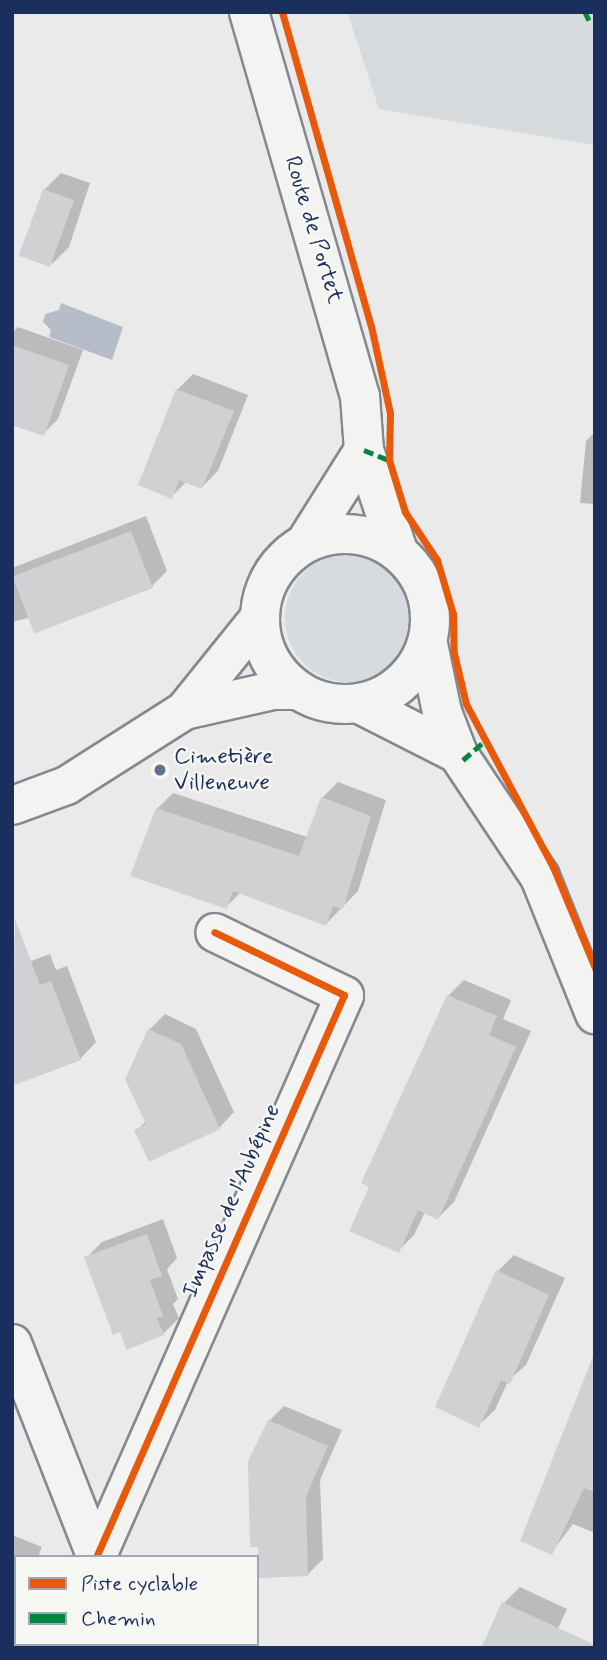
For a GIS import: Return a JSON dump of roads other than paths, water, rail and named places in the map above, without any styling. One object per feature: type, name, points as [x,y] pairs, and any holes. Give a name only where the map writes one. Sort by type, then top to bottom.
[{"type":"street","name":"Route de Portet","points":[[249,12],[360,396],[364,450],[398,551]]},
{"type":"street","points":[[298,690],[277,670],[264,645],[260,617],[272,573],[306,542],[364,450]]},
{"type":"street","points":[[184,710],[273,690],[298,690],[339,705],[360,704],[398,685],[414,671],[428,643],[432,618],[427,593],[398,551],[377,539],[353,533],[306,542]]},
{"type":"street","points":[[12,805],[66,785],[184,710],[260,617]]},
{"type":"street","points":[[428,643],[442,712],[458,754],[540,877],[595,1014]]},
{"type":"street","points":[[360,704],[458,754]]},
{"type":"street","name":"Impasse de l'Aubépine","points":[[97,1555],[344,995],[214,932]]},
{"type":"street","points":[[12,1343],[97,1555]]},
{"type":"place","name":"Cimetière Villeneuve","points":[[160,770]]}]
